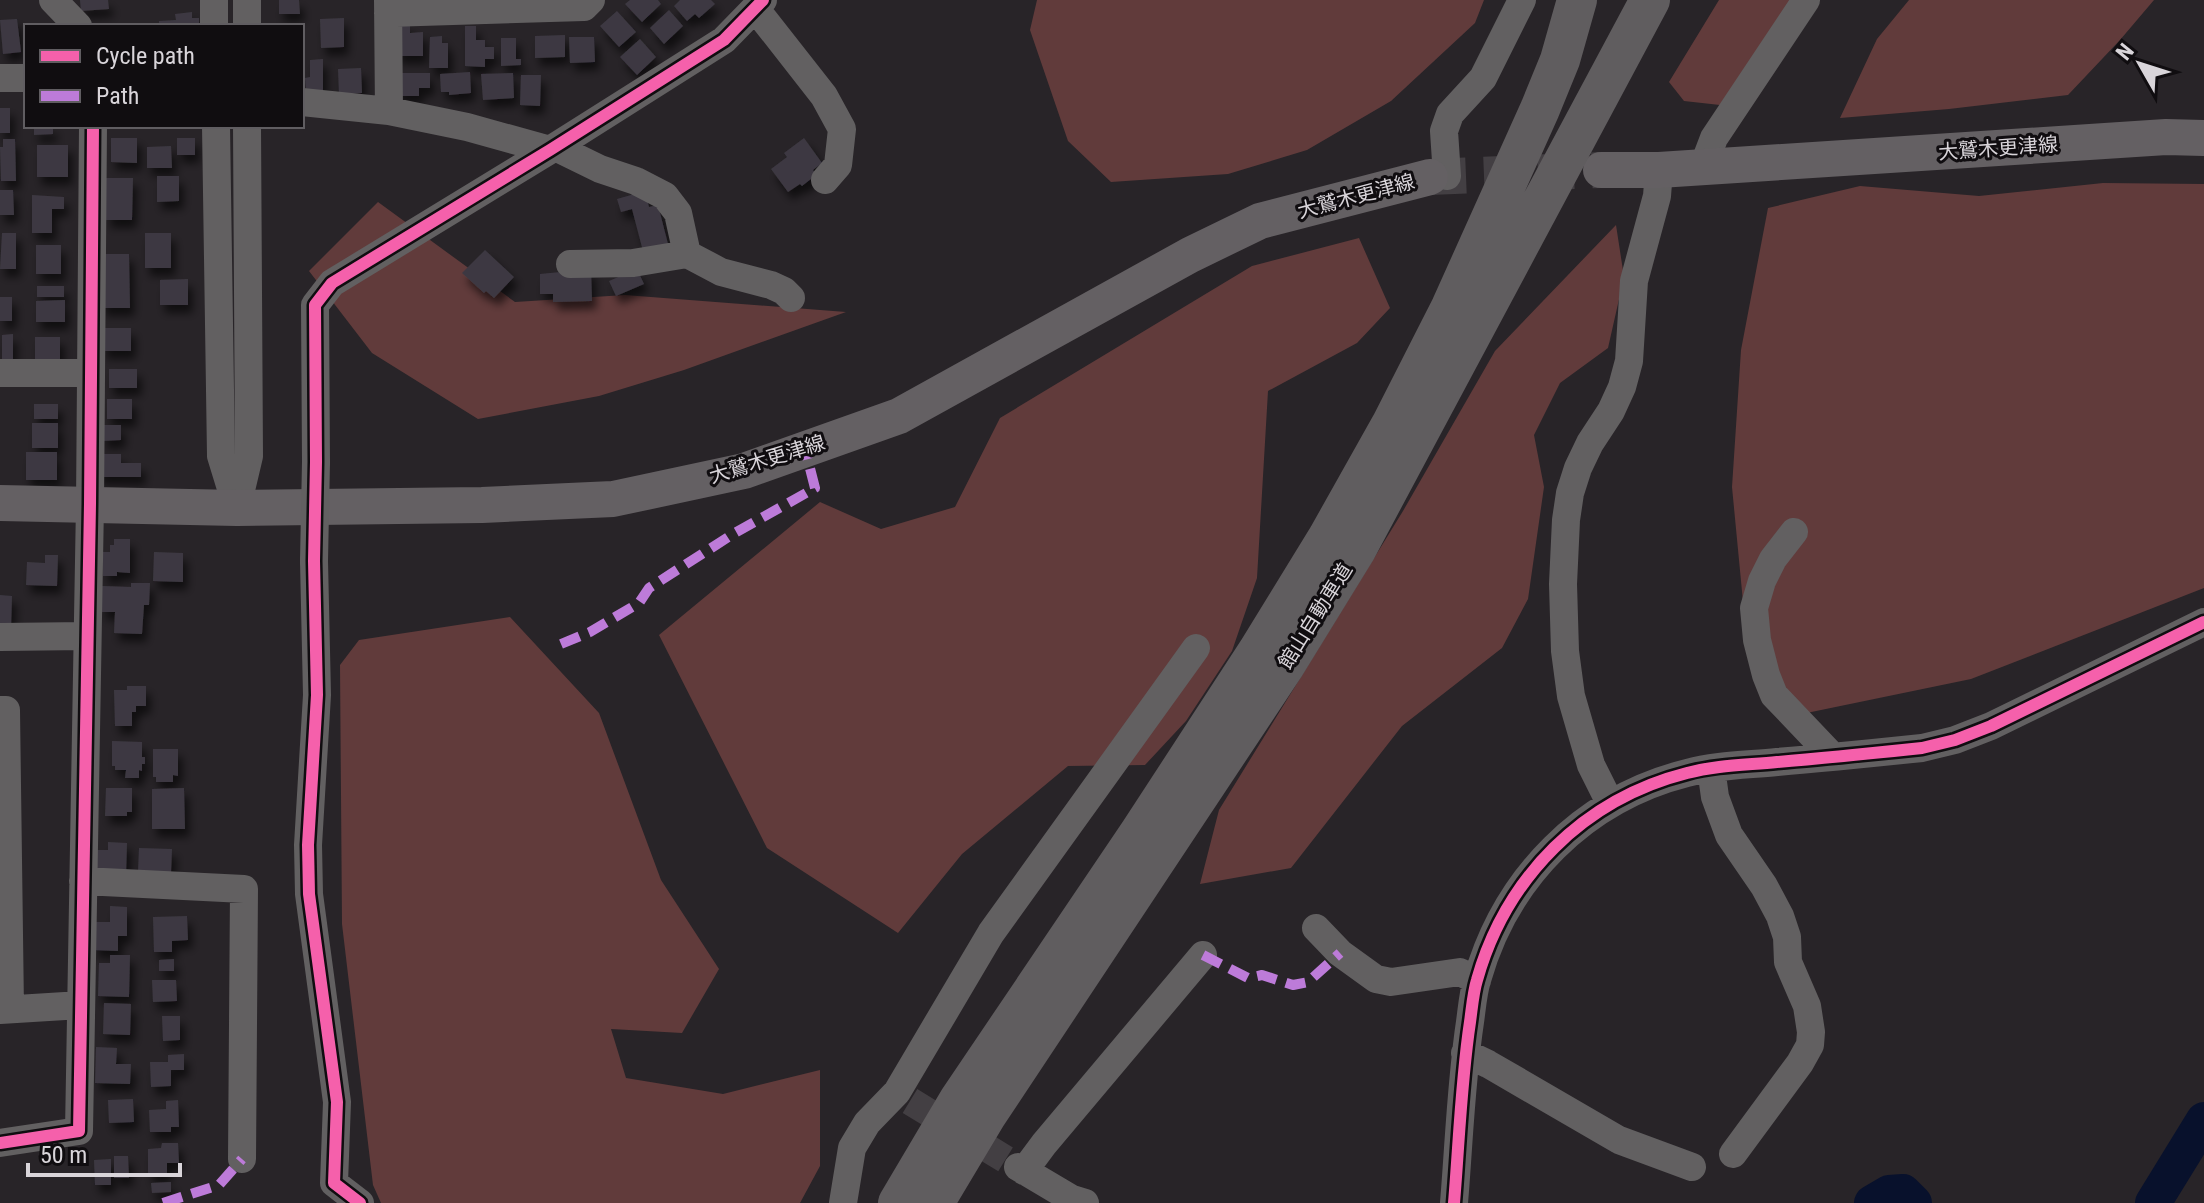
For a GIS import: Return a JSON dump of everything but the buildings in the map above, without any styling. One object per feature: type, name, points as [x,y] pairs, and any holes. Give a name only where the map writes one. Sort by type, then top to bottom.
[{"type":"highway","name":"館山自動車道","points":[[898,1203],[959,1100],[1148,820],[1328,537],[1392,423],[1451,307],[1540,109],[1560,60],[1577,0]]},
{"type":"highway","name":"館山自動車道","points":[[934,1203],[986,1116],[1284,667],[1356,550],[1650,0]]},
{"type":"main road","name":"大鷲木更津線","points":[[1601,170],[1659,170],[2166,137],[2204,138]]},
{"type":"main road","name":"大鷲木更津線","points":[[0,503],[237,508],[482,505],[613,499],[744,471],[899,416],[1190,255],[1260,221],[1439,176]]},
{"type":"street","points":[[53,0],[76,24]]},
{"type":"street","points":[[214,0],[214,24]]},
{"type":"street","points":[[247,0],[247,24]]},
{"type":"street","points":[[389,111],[388,7],[584,7],[591,0]]},
{"type":"street","points":[[1439,176],[1444,131],[1450,114],[1483,78],[1522,0]]},
{"type":"street","points":[[1703,167],[1714,138],[1806,0]]},
{"type":"street","points":[[360,1203],[334,1183],[337,1102],[309,894],[308,845],[317,695],[315,305],[332,283],[724,40],[759,4],[824,96],[842,129],[838,165],[825,180]]},
{"type":"street","points":[[0,78],[24,78]]},
{"type":"street","points":[[304,102],[389,111],[553,148],[665,196],[678,213],[687,254]]},
{"type":"street","points":[[0,1143],[79,1131],[93,128]]},
{"type":"street","points":[[216,128],[221,456],[237,508]]},
{"type":"street","points":[[237,508],[249,456],[247,128]]},
{"type":"street","points":[[1610,803],[1591,765],[1571,696],[1565,651],[1563,584],[1566,520],[1578,468],[1611,411],[1629,361],[1634,281],[1657,196],[1659,170]]},
{"type":"street","points":[[570,264],[633,263],[687,254],[721,272],[771,285],[791,298]]},
{"type":"street","points":[[0,373],[91,373]]},
{"type":"street","points":[[1794,532],[1773,559],[1762,581],[1754,608],[1757,640],[1774,695],[1833,757]]},
{"type":"street","points":[[1454,1203],[1465,1053],[1477,981],[1509,904],[1538,864],[1568,833],[1610,803],[1648,784],[1711,768],[1922,748],[1955,740],[1991,726],[2204,622]]},
{"type":"street","points":[[0,637],[86,636]]},
{"type":"street","points":[[843,1203],[852,1148],[867,1123],[903,1096],[991,933],[1196,648]]},
{"type":"street","points":[[0,710],[6,710],[5,1009],[81,1005]]},
{"type":"street","points":[[1711,768],[1715,797],[1729,835],[1764,886],[1780,916],[1787,937],[1788,962],[1807,1006],[1811,1032],[1810,1045],[1800,1063],[1733,1154]]},
{"type":"street","points":[[83,881],[244,889],[242,1159]]},
{"type":"street","points":[[1316,928],[1340,953],[1376,979],[1391,982],[1460,972],[1477,981]]},
{"type":"street","points":[[1085,1203],[1072,1199],[1021,1169],[1203,955]]},
{"type":"street","points":[[1465,1053],[1619,1140],[1692,1167]]},
{"type":"shaded area","points":[[1037,0],[1484,0],[1475,23],[1391,101],[1307,150],[1228,174],[1111,182],[1068,141],[1030,30]]},
{"type":"shaded area","points":[[1719,0],[1791,0],[1720,105],[1684,101],[1669,82]]},
{"type":"shaded area","points":[[1909,0],[2154,0],[2068,95],[1840,118],[1877,39]]},
{"type":"shaded area","points":[[2103,183],[2204,184],[2204,588],[1971,679],[1792,716],[1746,633],[1732,487],[1741,350],[1768,208],[1860,186],[1979,196]]},
{"type":"shaded area","points":[[378,202],[515,302],[625,295],[846,312],[684,370],[599,396],[478,419],[372,353],[309,271]]},
{"type":"shaded area","points":[[1616,225],[1624,277],[1608,348],[1560,383],[1534,435],[1544,487],[1528,599],[1502,648],[1402,726],[1291,868],[1200,884],[1219,810],[1403,511],[1495,351]]},
{"type":"shaded area","points":[[1359,238],[1390,308],[1357,343],[1268,391],[1257,578],[1232,651],[1186,721],[1145,765],[1068,766],[962,854],[898,933],[767,848],[659,635],[820,502],[881,529],[955,507],[1000,418],[1252,266]]},
{"type":"shaded area","points":[[510,617],[599,713],[661,880],[719,969],[682,1033],[611,1029],[626,1078],[723,1094],[820,1070],[820,1166],[800,1203],[381,1203],[373,1185],[342,924],[340,665],[359,640]]},
{"type":"waterway","points":[[2153,1203],[2204,1120]]},
{"type":"waterway","points":[[1872,1203],[1889,1193],[1903,1192],[1914,1203]]},
{"type":"tunnel","points":[[1430,177],[1601,170]]},
{"type":"tunnel","points":[[910,1101],[1018,1167]]},
{"type":"marked path","points":[[561,644],[590,632],[639,603],[649,588],[733,534],[815,488],[805,449]]},
{"type":"marked path","points":[[1203,955],[1248,978],[1262,975],[1293,985],[1308,982],[1340,953]]},
{"type":"marked path","points":[[163,1203],[219,1185],[242,1159]]},
{"type":"cycle path","points":[[360,1203],[334,1183],[337,1102],[309,894],[308,845],[317,695],[315,305],[332,283],[724,40],[763,0]]},
{"type":"cycle path","points":[[0,1143],[79,1131],[93,128]]},
{"type":"cycle path","points":[[1454,1203],[1464,1067],[1477,980],[1490,943],[1529,876],[1554,848],[1583,823],[1615,802],[1650,785],[1698,770],[1922,748],[1955,740],[1991,726],[2204,622]]}]
